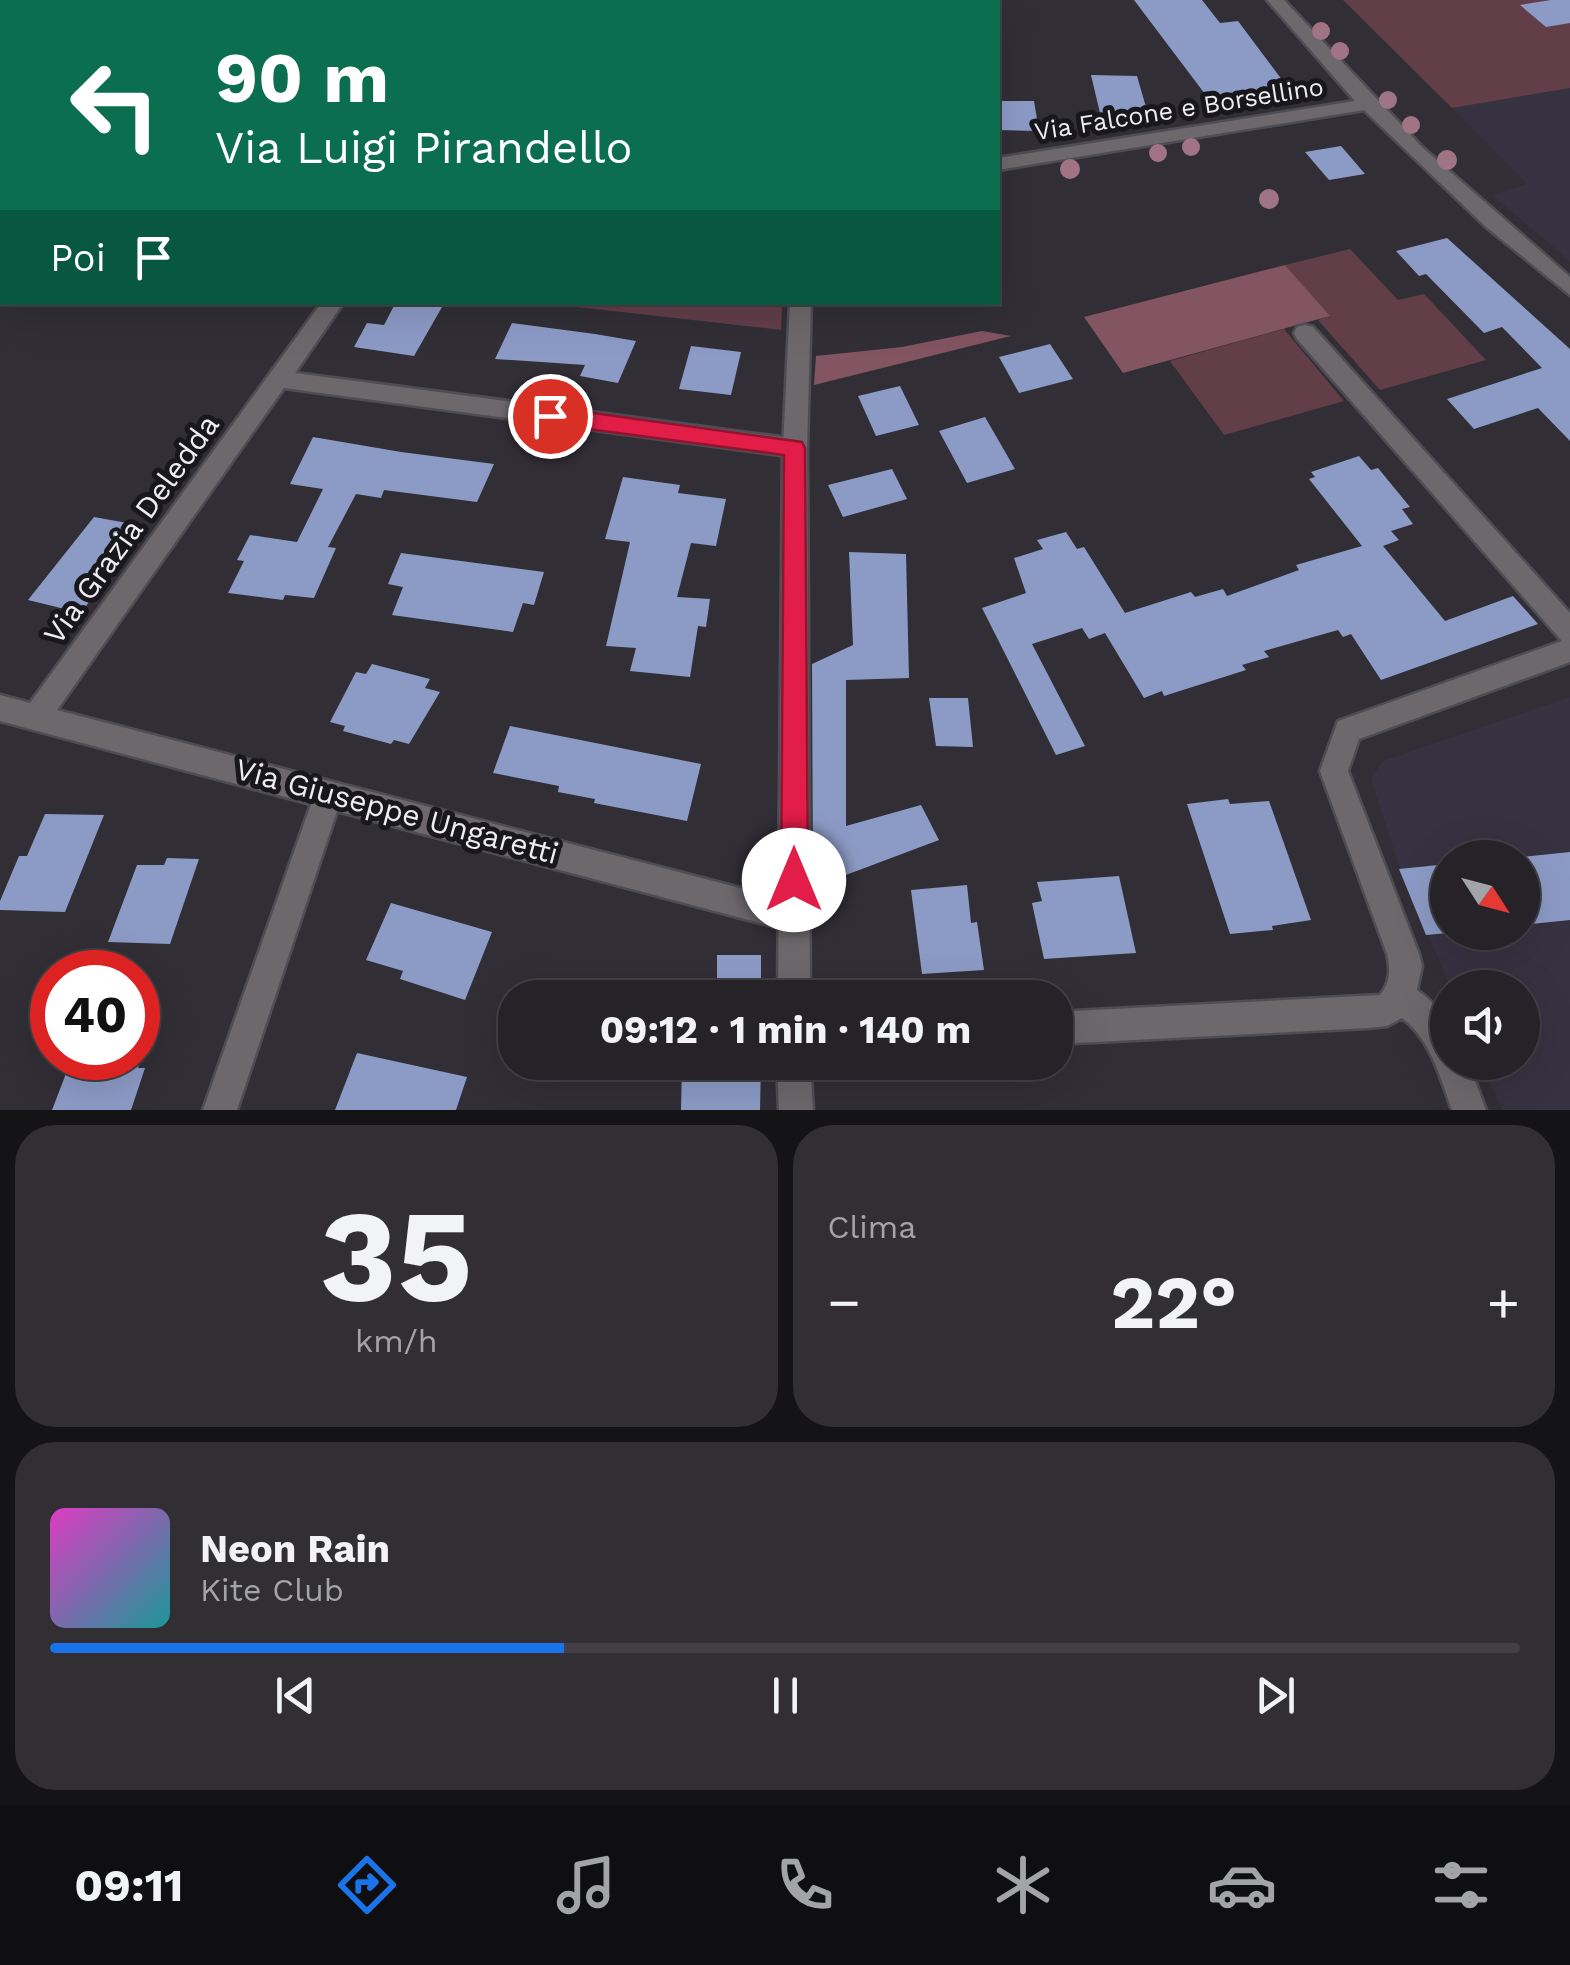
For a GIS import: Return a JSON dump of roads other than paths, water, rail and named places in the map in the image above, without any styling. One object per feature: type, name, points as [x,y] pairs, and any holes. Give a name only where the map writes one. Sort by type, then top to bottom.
[{"type":"street","points":[[1275,0],[1455,192],[1570,288]]},
{"type":"street","name":"Via Falcone e Borsellino","points":[[1000,164],[1369,104]]},
{"type":"street","name":"Via Grazia Deledda","points":[[36,716],[332,305]]},
{"type":"street","points":[[794,980],[794,448],[801,305]]},
{"type":"street","points":[[1305,332],[1570,632]]},
{"type":"street","points":[[278,380],[794,448]]},
{"type":"street","points":[[1073,1027],[1386,1010],[1400,997],[1406,966],[1334,771],[1348,730],[1570,650]]},
{"type":"street","name":"Via Giuseppe Ungaretti","points":[[0,708],[794,917]]},
{"type":"street","points":[[220,1110],[329,794]]},
{"type":"street","points":[[1400,997],[1424,1014],[1430,1024]]},
{"type":"street","points":[[795,1080],[796,1110]]},
{"type":"street","points":[[1458,1080],[1469,1110]]}]
